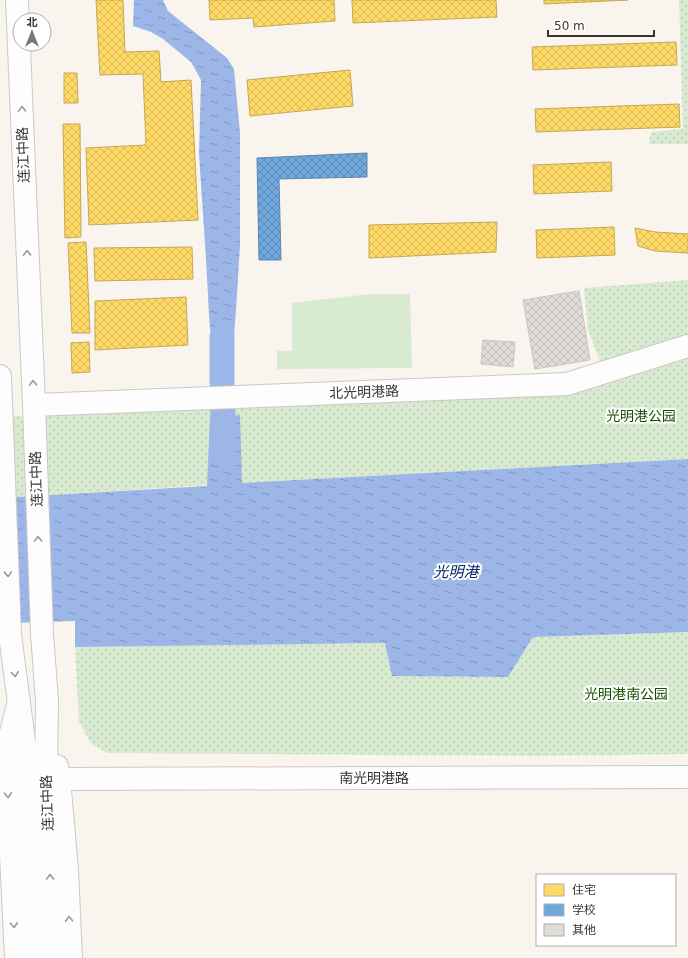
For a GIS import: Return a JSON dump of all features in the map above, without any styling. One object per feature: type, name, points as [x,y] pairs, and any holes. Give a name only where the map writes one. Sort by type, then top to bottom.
[{"type":"main road","name":"连江中路","points":[[17,0],[42,634],[47,701],[45,778],[36,958]]},
{"type":"main road","name":"北光明港路","points":[[34,405],[567,384],[688,346]]},
{"type":"main road","name":"连江中路","points":[[0,376],[10,636],[19,701],[45,778],[53,958]]},
{"type":"main road","points":[[16,958],[3,752],[19,701]]},
{"type":"main road","name":"南光明港路","points":[[45,778],[688,777]]},
{"type":"main road","points":[[45,778],[67,870],[71,958]]},
{"type":"green space","points":[[679,0],[688,0],[688,144],[649,144],[651,132],[683,129]]},
{"type":"green space","points":[[688,280],[688,339],[602,366],[588,330],[584,288]]},
{"type":"green space","points":[[370,294],[410,294],[412,368],[277,369],[277,351],[292,351],[292,303]]},
{"type":"green space","name":"光明港公园","points":[[688,353],[688,459],[242,483],[0,498],[0,417],[198,405],[573,390]]},
{"type":"green space","name":"光明港南公园","points":[[688,632],[688,754],[534,756],[107,753],[91,743],[79,722],[75,647],[385,643],[393,676],[508,677],[533,637]]},
{"type":"water","points":[[134,0],[163,0],[168,11],[227,58],[234,69],[240,133],[240,246],[232,362],[222,371],[213,363],[209,315],[199,154],[201,80],[191,62],[163,39],[151,32],[133,26]]},
{"type":"water","name":"光明港","points":[[240,415],[242,483],[688,459],[688,632],[533,637],[508,677],[392,676],[385,643],[75,647],[75,621],[13,623],[0,498],[207,486],[210,417]]},
{"type":"building: 住宅","points":[[96,0],[123,0],[125,52],[159,51],[161,82],[191,80],[198,220],[89,225],[86,148],[146,145],[143,74],[100,75]]},
{"type":"building: 住宅","points":[[209,0],[334,0],[335,21],[254,27],[253,18],[210,20]]},
{"type":"building: 住宅","points":[[352,0],[496,0],[497,17],[353,23]]},
{"type":"building: 住宅","points":[[544,0],[628,0],[544,4]]},
{"type":"building: 住宅","points":[[676,42],[677,65],[533,70],[532,47]]},
{"type":"building: 住宅","points":[[350,70],[353,106],[250,116],[247,80]]},
{"type":"building: 住宅","points":[[64,73],[77,73],[78,103],[64,103]]},
{"type":"building: 住宅","points":[[679,104],[680,127],[536,132],[535,109]]},
{"type":"building: 住宅","points":[[63,124],[80,124],[81,237],[65,238]]},
{"type":"building: 住宅","points":[[611,162],[612,191],[534,194],[533,165]]},
{"type":"building: 住宅","points":[[497,222],[496,252],[369,258],[369,225]]},
{"type":"building: 住宅","points":[[614,227],[615,255],[537,258],[536,230]]},
{"type":"building: 住宅","points":[[635,228],[655,232],[688,234],[688,253],[655,251],[638,246]]},
{"type":"building: 住宅","points":[[86,242],[90,333],[72,333],[68,243]]},
{"type":"building: 住宅","points":[[192,247],[193,279],[95,281],[94,248]]},
{"type":"building: 住宅","points":[[186,297],[188,345],[95,350],[95,301]]},
{"type":"building: 住宅","points":[[89,342],[90,372],[72,373],[71,343]]},
{"type":"building: 学校","points":[[367,153],[367,177],[279,179],[281,260],[259,260],[257,158]]},
{"type":"building: 其他","points":[[579,291],[590,360],[535,369],[523,300]]},
{"type":"building: 其他","points":[[483,340],[515,342],[513,367],[481,364]]},
{"type":"waterway","points":[[222,337],[222,382]]},
{"type":"waterway","points":[[222,452],[223,411]]}]
